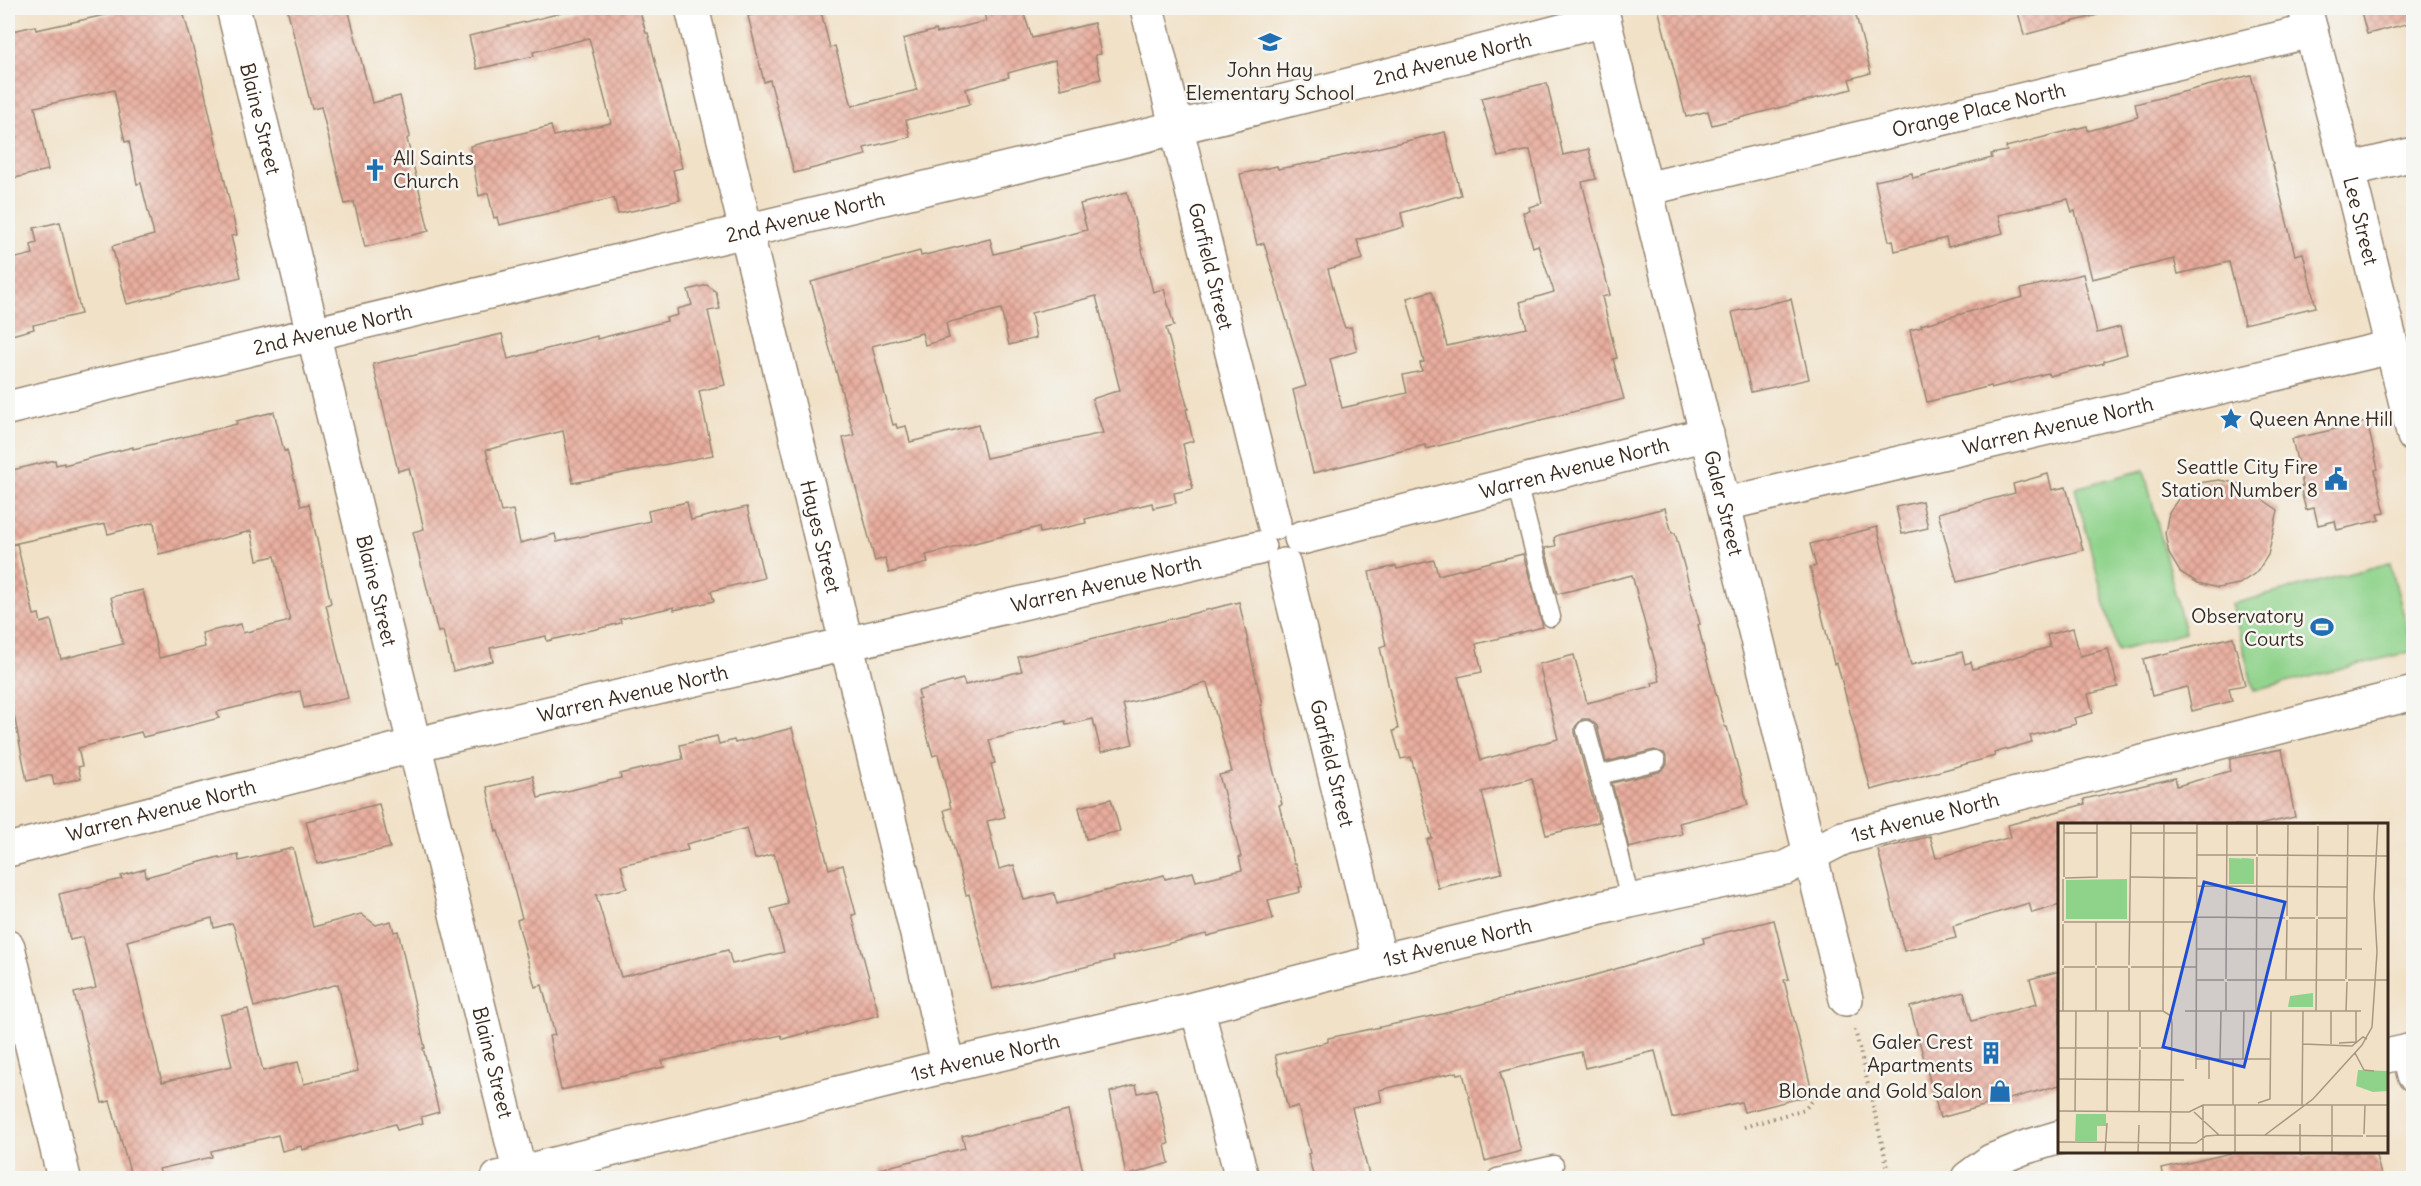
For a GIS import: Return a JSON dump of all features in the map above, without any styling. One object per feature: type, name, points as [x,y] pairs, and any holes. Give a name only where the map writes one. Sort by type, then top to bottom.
[{"type":"street","name":"Blaine Street","points":[[232,8],[414,745],[509,1176]]},
{"type":"street","name":"Hayes Street","points":[[692,8],[949,1066]]},
{"type":"street","name":"Garfield Street","points":[[1147,8],[1380,961]]},
{"type":"street","name":"2nd Avenue North","points":[[8,408],[313,333],[1176,129],[1602,14]]},
{"type":"street","name":"Galer Street","points":[[1602,14],[1850,1014]]},
{"type":"street","name":"Orange Place North","points":[[1646,189],[2308,19]]},
{"type":"street","name":"Lee Street","points":[[2308,19],[2414,436]]},
{"type":"street","points":[[2348,170],[2414,154]]},
{"type":"street","name":"Warren Avenue North","points":[[1725,504],[2391,346]]},
{"type":"street","name":"Warren Avenue North","points":[[8,850],[414,745],[1279,544],[1707,434]]},
{"type":"street","name":"1st Avenue North","points":[[509,1176],[587,1168],[949,1066],[1197,1008],[1380,961],[1785,868],[1843,838],[2414,693]]},
{"type":"street","points":[[8,947],[64,1179]]},
{"type":"street","points":[[1197,1008],[1242,1179]]},
{"type":"street","points":[[1968,1179],[1991,1161],[2058,1138]]},
{"type":"lane","points":[[1517,483],[1551,617]]},
{"type":"lane","points":[[1586,730],[1630,902]]},
{"type":"lane","points":[[1599,775],[1656,761]]},
{"type":"lane","points":[[1497,1179],[1554,1165]]},
{"type":"path","points":[[1850,1014],[1889,1173],[1886,1179]]},
{"type":"path","points":[[1743,1127],[1804,1109],[1829,1083]]},
{"type":"green space","name":"Observatory Courts","points":[[2144,470],[2185,633],[2117,651],[2075,488]]},
{"type":"green space","name":"Observatory Courts","points":[[2390,563],[2413,651],[2254,691],[2232,604]]},
{"type":"building","points":[[137,8],[182,8],[202,80],[237,235],[231,236],[241,277],[127,304],[112,246],[154,235],[141,183],[137,184],[129,141],[125,142],[114,90],[35,107],[48,170],[15,178],[8,149],[8,139],[16,137],[8,104],[8,32],[35,26],[36,30]]},
{"type":"building","name":"All Saints Church","points":[[287,8],[348,8],[372,103],[400,96],[410,136],[407,139],[429,231],[365,247],[354,202],[345,204],[321,107],[312,109]]},
{"type":"building","points":[[581,8],[639,8],[646,33],[648,33],[682,168],[673,170],[680,200],[618,214],[614,198],[499,225],[497,217],[494,218],[488,193],[479,196],[470,146],[551,126],[554,136],[611,123],[589,38],[533,52],[534,56],[477,69],[469,36]]},
{"type":"building","points":[[784,8],[820,8],[830,48],[835,46],[852,106],[917,90],[903,39],[936,30],[937,33],[986,21],[983,8],[1022,8],[1032,38],[1094,23],[1101,54],[1095,55],[1101,79],[1061,89],[1055,60],[1008,73],[1009,77],[966,89],[970,104],[906,120],[910,137],[864,148],[866,155],[794,173],[770,80],[764,82],[748,16]]},
{"type":"building","points":[[1658,8],[1854,8],[1871,73],[1849,79],[1852,89],[1712,125],[1708,111],[1686,117]]},
{"type":"building","points":[[2017,8],[2096,8],[2097,15],[2024,35]]},
{"type":"building","points":[[2360,8],[2414,8],[2414,22],[2367,34]]},
{"type":"building","points":[[2251,75],[2295,255],[2303,253],[2316,307],[2244,324],[2229,262],[2178,274],[2174,259],[2092,279],[2075,211],[2072,212],[2068,199],[1998,215],[2003,233],[1948,247],[1946,238],[1895,251],[1893,240],[1889,241],[1875,181],[1912,173],[1913,178],[1992,158],[1991,154],[2007,151],[2006,147],[2087,126],[2088,131],[2138,117],[2135,104]]},
{"type":"building","points":[[1547,83],[1563,155],[1589,149],[1596,179],[1582,182],[1610,295],[1602,297],[1617,358],[1613,359],[1624,399],[1426,449],[1425,445],[1313,473],[1293,390],[1306,386],[1264,243],[1257,245],[1240,174],[1277,166],[1278,169],[1321,161],[1445,132],[1461,195],[1401,213],[1404,227],[1357,240],[1363,259],[1328,269],[1341,317],[1345,328],[1351,327],[1357,351],[1330,359],[1342,408],[1407,393],[1403,375],[1422,371],[1420,363],[1424,362],[1407,298],[1432,291],[1447,346],[1527,328],[1520,302],[1554,292],[1538,245],[1533,247],[1523,212],[1530,211],[1529,207],[1542,203],[1530,150],[1498,157],[1481,98]]},
{"type":"building","points":[[1127,192],[1153,292],[1164,289],[1174,326],[1166,328],[1188,409],[1186,409],[1193,441],[1183,444],[1193,489],[1174,493],[1176,503],[1153,508],[1152,503],[1085,519],[1086,523],[1040,533],[1039,527],[926,555],[928,563],[889,573],[885,558],[875,561],[843,438],[854,435],[811,282],[920,251],[921,256],[990,239],[994,254],[1087,230],[1080,204]],"holes":[[[1096,296],[1120,390],[1092,399],[1103,433],[986,458],[978,425],[910,442],[906,426],[897,428],[896,424],[893,425],[872,346],[922,333],[925,345],[949,338],[946,323],[1001,309],[1009,345],[1036,338],[1031,313]]]},
{"type":"building","points":[[60,222],[81,314],[33,325],[34,329],[8,336],[8,260],[33,254],[31,245],[37,243],[34,228]]},
{"type":"building","points":[[2083,274],[2097,333],[2120,327],[2127,354],[2104,361],[2104,363],[2049,376],[2048,373],[1927,402],[1910,330],[2023,297],[2021,289]]},
{"type":"building","points":[[707,285],[716,292],[720,309],[708,311],[725,385],[699,391],[713,455],[573,483],[563,431],[486,450],[501,512],[513,510],[520,543],[555,534],[557,542],[650,521],[648,511],[687,502],[691,520],[747,507],[764,578],[711,591],[714,601],[620,619],[621,623],[547,641],[546,636],[490,648],[493,661],[453,671],[443,631],[438,632],[413,532],[424,529],[409,468],[398,471],[373,364],[502,334],[508,359],[597,336],[597,339],[667,321],[666,318],[678,315],[677,309],[692,305],[688,290]]},
{"type":"building","points":[[1791,299],[1809,379],[1751,392],[1732,312]]},
{"type":"building","points":[[274,412],[284,451],[287,450],[301,506],[309,504],[331,603],[326,605],[348,698],[304,708],[300,691],[217,712],[219,718],[173,730],[143,737],[141,732],[78,748],[82,766],[78,767],[81,778],[54,785],[52,775],[27,781],[8,684],[8,471],[55,460],[56,465],[64,463],[64,465],[237,424],[236,421]],"holes":[[[154,522],[159,554],[251,531],[257,560],[275,556],[290,621],[243,633],[241,624],[202,633],[205,647],[159,658],[143,590],[111,597],[123,644],[61,659],[51,620],[41,623],[39,614],[34,615],[17,544],[8,545],[105,524],[108,534]]]},
{"type":"building","name":"Seattle City Fire Station Number 8","points":[[2367,422],[2385,513],[2378,514],[2380,520],[2337,530],[2335,521],[2318,525],[2314,508],[2306,510],[2292,439]]},
{"type":"building","points":[[2048,474],[2052,490],[2066,487],[2083,550],[1957,582],[1938,513],[2015,493],[2013,484]]},
{"type":"building","points":[[2219,480],[2240,484],[2278,510],[2268,555],[2257,572],[2239,584],[2218,588],[2198,583],[2180,572],[2169,554],[2165,533],[2169,512],[2181,495],[2199,483]]},
{"type":"building","points":[[1922,501],[1928,528],[1902,534],[1896,507]]},
{"type":"building","points":[[1665,508],[1672,533],[1675,533],[1700,624],[1698,625],[1704,650],[1748,805],[1679,823],[1682,834],[1629,848],[1612,783],[1659,772],[1667,765],[1667,758],[1664,753],[1654,750],[1606,762],[1597,726],[1589,719],[1582,719],[1575,727],[1575,733],[1599,822],[1546,835],[1532,778],[1482,792],[1502,873],[1438,888],[1427,840],[1432,838],[1411,757],[1401,759],[1393,731],[1398,729],[1380,647],[1386,645],[1369,572],[1396,566],[1397,569],[1434,560],[1438,575],[1523,554],[1543,627],[1476,644],[1482,672],[1458,677],[1481,760],[1558,739],[1539,664],[1574,655],[1587,703],[1653,686],[1652,683],[1660,681],[1632,575],[1557,594],[1545,548],[1556,546],[1554,538],[1558,535]]},
{"type":"building","points":[[1877,527],[1911,665],[1962,652],[1965,664],[1971,662],[1973,669],[2050,647],[2047,635],[2073,628],[2080,656],[2108,649],[2118,687],[2088,694],[2093,713],[2074,718],[2076,724],[2030,736],[2032,742],[1994,753],[1995,756],[1871,790],[1837,663],[1834,664],[1810,567],[1816,566],[1810,544]]},
{"type":"building","points":[[1239,602],[1262,705],[1260,705],[1266,741],[1282,804],[1279,805],[1302,887],[1299,887],[1300,892],[1268,900],[1273,919],[1113,957],[1114,960],[992,989],[969,894],[966,895],[944,810],[951,808],[938,754],[933,756],[917,699],[920,698],[918,691],[963,679],[965,685],[1022,671],[1018,657]],"holes":[[[1207,683],[1232,772],[1219,775],[1241,857],[1239,857],[1242,870],[1196,881],[1193,872],[1165,879],[1164,875],[1057,904],[1054,893],[1024,900],[1014,865],[999,869],[987,821],[1005,817],[991,764],[995,763],[989,740],[1065,721],[1066,725],[1093,719],[1101,752],[1133,744],[1123,704]]]},
{"type":"building","points":[[2233,637],[2245,685],[2229,688],[2232,701],[2192,711],[2187,687],[2152,696],[2143,659]]},
{"type":"building","points":[[792,728],[829,869],[843,865],[856,914],[852,915],[879,1015],[808,1034],[808,1032],[783,1039],[781,1035],[662,1061],[664,1067],[561,1090],[549,1036],[555,1035],[542,985],[535,987],[517,920],[522,918],[498,831],[496,832],[487,787],[533,776],[538,798],[621,778],[620,774],[683,759],[680,745],[717,736],[719,744],[734,740],[735,743]],"holes":[[[747,828],[755,859],[774,854],[788,904],[771,909],[784,952],[732,964],[728,950],[621,977],[596,895],[627,888],[621,865],[688,850],[686,844]]]},
{"type":"building","points":[[2282,749],[2295,817],[2267,823],[2058,823],[2058,906],[2032,913],[2029,903],[1953,926],[1956,938],[1904,951],[1878,850],[1930,836],[1936,858],[2011,837],[2008,825],[2085,804],[2084,799],[2175,778],[2177,786],[2230,771],[2230,759]]},
{"type":"building","points":[[1111,799],[1120,831],[1086,839],[1079,807]]},
{"type":"building","points":[[379,804],[390,848],[317,864],[306,821]]},
{"type":"building","points":[[293,848],[313,927],[361,914],[376,925],[391,921],[394,932],[398,931],[439,1112],[421,1117],[423,1123],[397,1130],[395,1124],[302,1150],[301,1146],[282,1151],[278,1135],[211,1151],[212,1157],[159,1169],[162,1179],[132,1179],[110,1101],[102,1103],[74,993],[96,988],[83,937],[70,940],[59,894],[122,879],[121,876],[145,869],[146,877],[219,857],[220,859],[238,855],[239,861]],"holes":[[[212,918],[214,928],[232,923],[254,1007],[338,984],[358,1071],[304,1084],[298,1062],[263,1071],[248,1009],[220,1015],[232,1066],[162,1082],[127,941]]]},
{"type":"building","points":[[1774,920],[1789,979],[1784,980],[1813,1095],[1744,1112],[1741,1102],[1672,1118],[1655,1051],[1585,1068],[1581,1052],[1500,1072],[1521,1151],[1485,1161],[1463,1073],[1457,1074],[1457,1072],[1379,1090],[1382,1101],[1352,1108],[1370,1179],[1314,1179],[1298,1106],[1288,1109],[1275,1055],[1328,1042],[1328,1038],[1442,1014],[1585,978],[1704,943],[1703,938]]},
{"type":"building","name":"Galer Crest Apartments","points":[[2058,972],[2058,1086],[1940,1118],[1910,1007],[1964,992],[1972,1021],[2037,1004],[2030,979]]},
{"type":"building","points":[[1136,1085],[1138,1093],[1156,1089],[1169,1144],[1165,1145],[1169,1163],[1126,1176],[1110,1092]]},
{"type":"building","points":[[1068,1111],[1085,1179],[880,1179],[879,1169],[965,1148],[962,1136]]},
{"type":"building","points":[[2231,1153],[2296,1153],[2302,1156],[2318,1153],[2375,1153],[2382,1179],[2164,1179],[2162,1169]]},
{"type":"place","name":"John Hay Elementary School","points":[[1270,42]]},
{"type":"place","name":"All Saints Church","points":[[375,170]]},
{"type":"place","name":"Queen Anne Hill","points":[[2231,419]]},
{"type":"place","name":"Seattle City Fire Station Number 8","points":[[2336,479]]},
{"type":"place","name":"Observatory Courts","points":[[2322,627]]},
{"type":"place","name":"Galer Crest Apartments","points":[[1991,1053]]},
{"type":"place","name":"Blonde and Gold Salon","points":[[2000,1091]]}]
